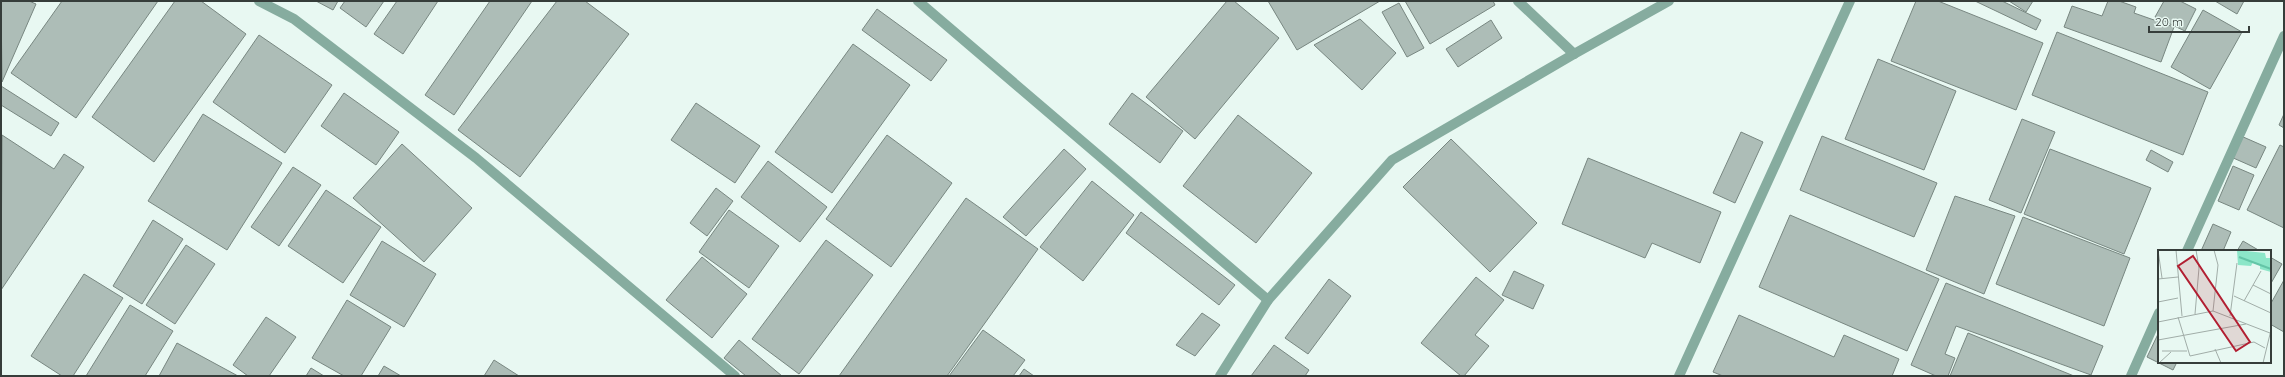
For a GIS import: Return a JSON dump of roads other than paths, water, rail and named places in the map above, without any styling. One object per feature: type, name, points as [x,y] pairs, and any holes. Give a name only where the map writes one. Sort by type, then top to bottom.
[{"type":"street","points":[[259,1],[294,19],[476,158],[735,376]]},
{"type":"street","points":[[918,1],[1268,300]]},
{"type":"street","points":[[1518,1],[1574,54]]},
{"type":"street","points":[[1220,376],[1268,300],[1392,160],[1574,54],[1669,1]]},
{"type":"street","points":[[1679,376],[1850,1]]},
{"type":"street","points":[[2187,250],[2284,36]]},
{"type":"street","points":[[2131,376],[2158,315]]}]
